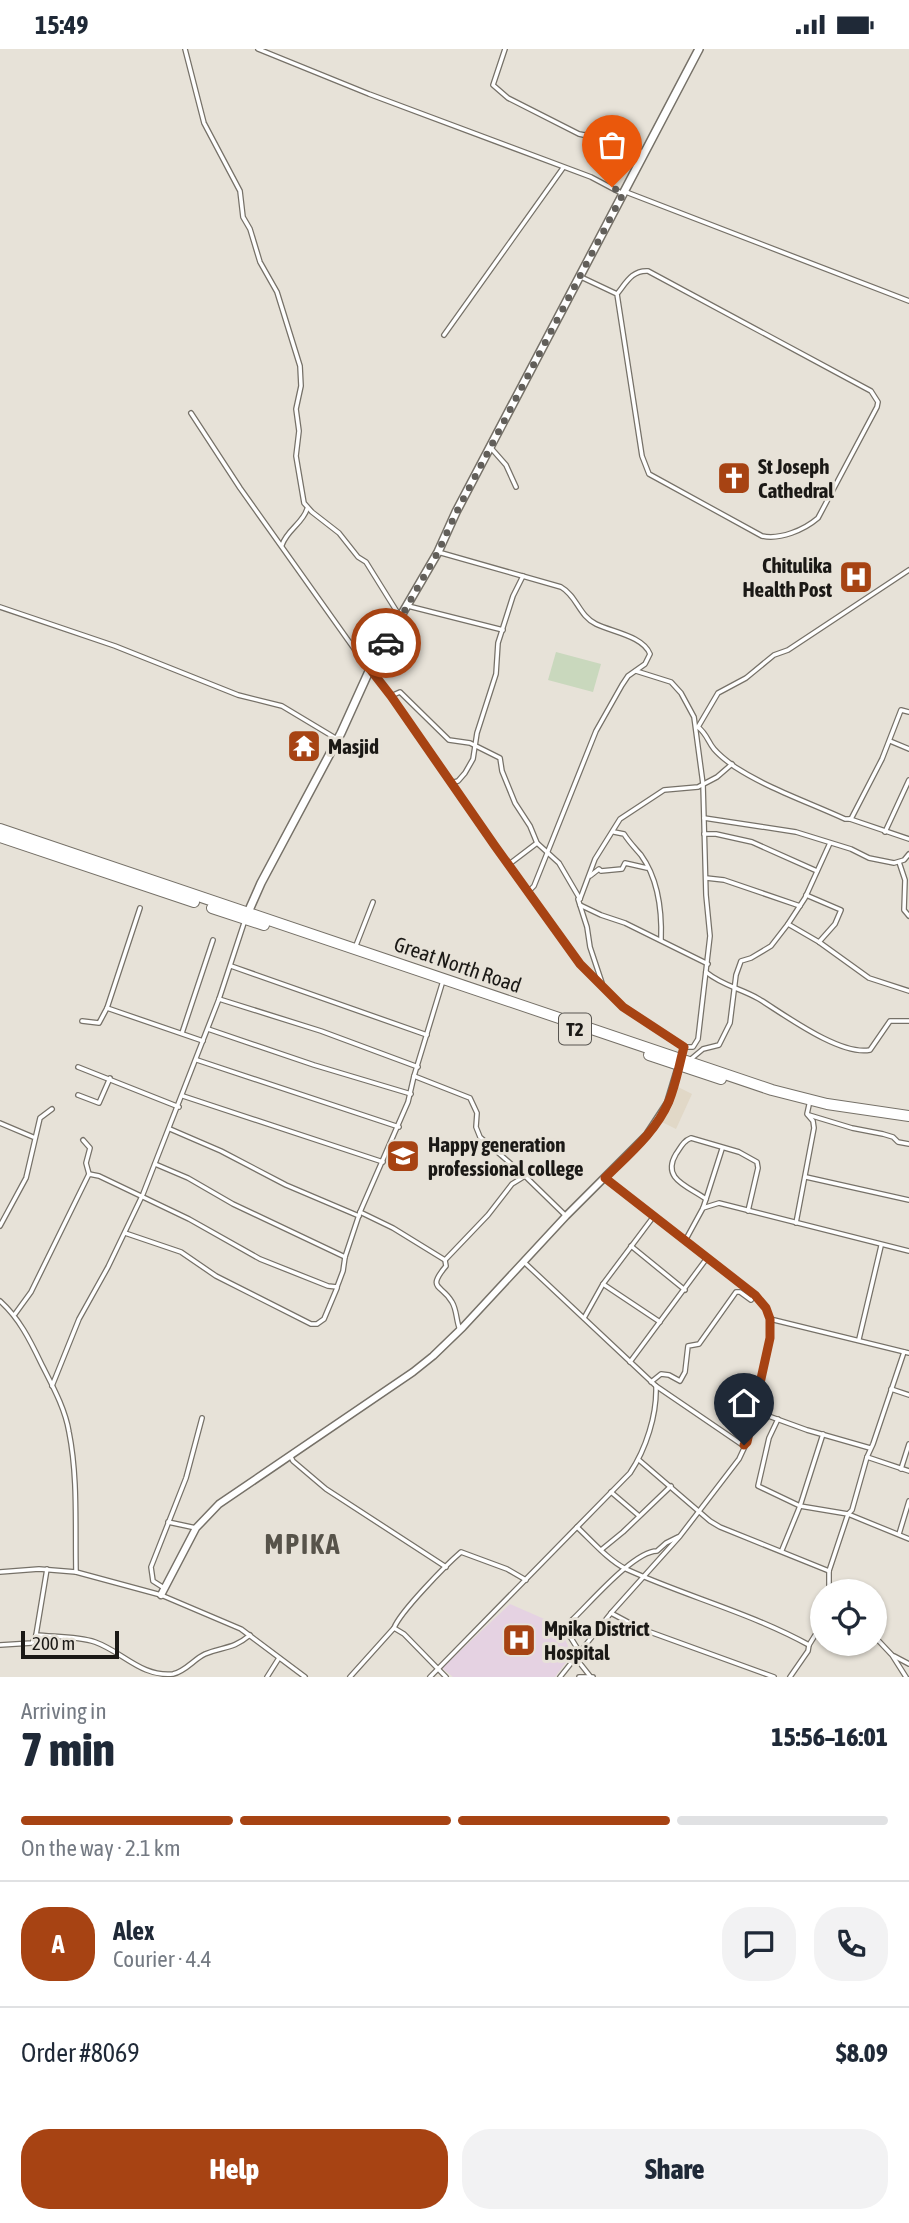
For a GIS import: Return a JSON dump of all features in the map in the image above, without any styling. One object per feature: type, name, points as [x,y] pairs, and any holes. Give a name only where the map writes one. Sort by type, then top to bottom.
[{"type":"highway","name":"Great North Road","points":[[0,829],[442,984],[684,1058],[808,1110],[909,1123]]},
{"type":"highway","name":"Great North Road","points":[[0,837],[355,950],[684,1058],[750,1083],[811,1101],[909,1116]]},
{"type":"main road","points":[[247,916],[261,883],[337,739],[370,669],[438,552],[490,447],[699,49]]},
{"type":"main road","points":[[163,1592],[196,1528],[219,1504],[413,1372],[460,1329],[566,1216],[648,1135],[660,1118],[684,1058]]},
{"type":"street","points":[[185,49],[204,123],[240,191],[243,217],[250,229],[260,262],[278,292],[300,366],[296,456],[307,507],[304,518],[286,535],[282,546]]},
{"type":"street","points":[[258,49],[602,182],[624,193],[909,301]]},
{"type":"street","points":[[505,49],[493,85],[508,98],[579,134],[589,137],[613,134],[637,146],[642,156]]},
{"type":"street","points":[[444,335],[563,168]]},
{"type":"street","points":[[638,271],[648,271],[859,384],[876,396],[877,407],[818,518],[806,527],[776,537],[762,536],[649,474],[642,456],[617,294],[638,271]]},
{"type":"street","points":[[581,277],[617,294]]},
{"type":"street","points":[[191,413],[282,546],[580,964],[623,1007],[684,1058]]},
{"type":"street","points":[[490,447],[506,465],[516,487]]},
{"type":"street","points":[[307,507],[339,533],[358,557],[366,562],[401,618]]},
{"type":"street","points":[[438,552],[568,591],[587,619],[646,646],[650,654],[649,659],[628,676],[596,731],[534,886],[528,892]]},
{"type":"street","points":[[697,727],[718,693],[746,678],[774,655],[788,650],[909,570]]},
{"type":"street","points":[[451,783],[458,781],[471,766],[474,745],[496,674],[498,643],[513,596],[523,576]]},
{"type":"street","points":[[406,606],[503,630]]},
{"type":"street","points":[[0,607],[114,646],[238,695],[282,706],[337,739]]},
{"type":"street","points":[[635,671],[662,678],[676,686],[692,710],[697,727],[703,785],[710,936],[698,1039],[684,1058]]},
{"type":"street","points":[[391,696],[398,691],[449,740],[466,742],[500,758],[502,771],[515,803],[537,843],[559,863],[580,899]]},
{"type":"street","points":[[849,818],[851,819],[864,796],[882,759],[901,710],[909,712]]},
{"type":"street","points":[[697,727],[705,733],[712,747],[732,764],[787,794],[909,839]]},
{"type":"street","points":[[888,740],[909,749]]},
{"type":"street","points":[[602,985],[578,899],[595,859],[614,832],[617,823],[627,814],[664,790],[694,789],[703,785],[732,764]]},
{"type":"street","points":[[885,832],[909,780]]},
{"type":"street","points":[[704,818],[778,828],[878,860],[899,862],[909,853]]},
{"type":"street","points":[[614,832],[624,834],[643,858],[658,895],[662,915],[661,941]]},
{"type":"street","points":[[704,834],[752,842],[818,871]]},
{"type":"street","points":[[508,865],[537,843]]},
{"type":"street","points":[[684,1058],[719,1045],[730,1023],[736,975],[741,961],[771,946],[788,924],[806,895],[830,843]]},
{"type":"street","points":[[899,862],[905,880],[904,910],[909,916]]},
{"type":"street","points":[[587,880],[594,871],[622,869],[625,863],[647,868]]},
{"type":"street","points":[[706,878],[724,880],[800,906]]},
{"type":"street","points":[[806,895],[841,910],[835,924],[819,942]]},
{"type":"street","points":[[355,950],[373,902]]},
{"type":"street","points":[[580,905],[625,923],[708,964]]},
{"type":"street","points":[[82,1021],[100,1023],[140,908]]},
{"type":"street","points":[[52,1386],[79,1319],[142,1197],[197,1060],[247,916]]},
{"type":"street","points":[[788,924],[819,942],[869,978],[909,991]]},
{"type":"street","points":[[182,1033],[213,940]]},
{"type":"street","points":[[231,966],[427,1035]]},
{"type":"street","points":[[706,972],[719,982],[758,998],[836,1044],[859,1051],[873,1048],[890,1021],[909,1021]]},
{"type":"street","points":[[125,1233],[181,1252],[216,1276],[317,1325],[324,1319],[343,1271],[360,1214],[400,1127],[442,984]]},
{"type":"street","points":[[219,999],[321,1031],[418,1067]]},
{"type":"street","points":[[107,1008],[203,1041]]},
{"type":"street","points":[[208,1029],[411,1094]]},
{"type":"street","points":[[197,1060],[400,1127]]},
{"type":"street","points":[[78,1067],[179,1107]]},
{"type":"street","points":[[414,1076],[470,1098],[477,1113],[475,1127],[480,1137],[566,1216]]},
{"type":"street","points":[[78,1095],[99,1103],[110,1079]]},
{"type":"street","points":[[183,1096],[383,1163]]},
{"type":"street","points":[[0,1227],[26,1178],[40,1118],[52,1109]]},
{"type":"street","points":[[808,1110],[852,1128],[883,1134],[909,1144]]},
{"type":"street","points":[[796,1223],[814,1128],[808,1110]]},
{"type":"street","points":[[0,1123],[34,1137]]},
{"type":"street","points":[[170,1129],[221,1151],[286,1185],[393,1227],[445,1261]]},
{"type":"street","points":[[706,1199],[672,1175],[671,1164],[684,1141],[691,1138],[698,1138],[747,1156],[758,1164],[748,1211]]},
{"type":"street","points":[[15,1314],[30,1292],[89,1174],[86,1163],[90,1149],[83,1140]]},
{"type":"street","points":[[685,1241],[703,1208],[722,1149]]},
{"type":"street","points":[[155,1164],[345,1257]]},
{"type":"street","points":[[89,1174],[99,1176],[189,1219],[260,1259],[328,1286],[337,1287]]},
{"type":"street","points":[[460,1329],[453,1303],[438,1289],[436,1278],[446,1266],[445,1261],[488,1215],[512,1184],[525,1176]]},
{"type":"street","points":[[806,1177],[909,1200]]},
{"type":"street","points":[[560,1677],[643,1575],[680,1536],[739,1459],[747,1442],[770,1338],[770,1319],[766,1308],[755,1295],[605,1178]]},
{"type":"street","points":[[703,1208],[719,1203],[909,1251]]},
{"type":"street","points":[[584,1318],[603,1285],[654,1216]]},
{"type":"street","points":[[859,1339],[881,1246]]},
{"type":"street","points":[[631,1247],[685,1290]]},
{"type":"street","points":[[630,1362],[708,1258]]},
{"type":"street","points":[[523,1261],[651,1382],[744,1445]]},
{"type":"street","points":[[603,1285],[660,1323]]},
{"type":"street","points":[[651,1382],[662,1374],[680,1381],[685,1373],[688,1346],[699,1344],[736,1292],[751,1300],[755,1295]]},
{"type":"street","points":[[0,1301],[15,1314],[52,1386],[69,1431],[76,1572]]},
{"type":"street","points":[[770,1319],[906,1352],[890,1389],[852,1510],[848,1514],[829,1571],[829,1579]]},
{"type":"street","points":[[430,1677],[578,1527],[639,1460],[652,1418],[656,1386]]},
{"type":"street","points":[[890,1389],[909,1395]]},
{"type":"street","points":[[752,1410],[870,1448]]},
{"type":"street","points":[[163,1592],[150,1573],[186,1478],[202,1418]]},
{"type":"street","points":[[778,1419],[769,1438],[758,1484],[762,1489],[800,1506],[848,1514],[909,1539]]},
{"type":"street","points":[[781,1551],[800,1506],[823,1434]]},
{"type":"street","points":[[901,1469],[909,1444]]},
{"type":"street","points":[[290,1455],[326,1489],[446,1567]]},
{"type":"street","points":[[867,1457],[909,1471]]},
{"type":"street","points":[[639,1460],[720,1527],[829,1571]]},
{"type":"street","points":[[601,1550],[624,1532],[638,1515],[671,1486]]},
{"type":"street","points":[[611,1492],[638,1515]]},
{"type":"street","points":[[899,1534],[909,1501]]},
{"type":"street","points":[[168,1522],[196,1528]]},
{"type":"street","points":[[578,1527],[601,1550],[626,1569],[736,1612],[809,1645],[808,1651],[790,1677]]},
{"type":"street","points":[[579,1651],[570,1640],[567,1626],[648,1551],[657,1551],[680,1536]]},
{"type":"street","points":[[350,1677],[394,1628],[403,1614],[461,1552],[507,1569],[526,1580]]},
{"type":"street","points":[[0,1645],[32,1643],[36,1635],[47,1569]]},
{"type":"street","points":[[0,1572],[47,1569],[76,1572],[163,1592],[250,1635],[305,1677]]},
{"type":"street","points":[[611,1613],[639,1628],[774,1677]]},
{"type":"street","points":[[394,1628],[446,1677]]},
{"type":"street","points":[[36,1635],[93,1641],[113,1650],[144,1673],[164,1675],[180,1671],[204,1655],[232,1647],[250,1635]]},
{"type":"street","points":[[887,1650],[906,1677]]},
{"type":"street","points":[[892,1655],[909,1664]]},
{"type":"street","points":[[575,1657],[592,1677]]},
{"type":"street","points":[[267,1677],[279,1658]]},
{"type":"street","points":[[579,1677],[592,1677]]},
{"type":"shaded area","points":[[678,1087],[692,1094],[676,1129],[662,1122]]},
{"type":"shaded area","name":"Mpika District Hospital","points":[[510,1604],[558,1625],[572,1654],[555,1677],[453,1677],[442,1668]]},
{"type":"green space","points":[[556,652],[601,664],[593,692],[548,680]]},
{"type":"way so far","points":[[386,643],[438,552],[623,194],[612,187]]},
{"type":"place","name":"St Joseph Cathedral","points":[[734,478]]},
{"type":"place","name":"Chitulika Health Post","points":[[856,577]]},
{"type":"place","name":"Masjid","points":[[304,746]]},
{"type":"place","name":"Happy generation professional college","points":[[403,1156]]},
{"type":"place","name":"Mpika District Hospital","points":[[519,1640]]},
{"type":"district","name":"MPIKA","points":[[303,1544]]},
{"type":"route","points":[[386,643],[370,669],[580,964],[623,1007],[657,1032],[684,1047],[674,1087],[660,1118],[648,1135],[605,1178],[755,1295],[766,1308],[770,1319],[770,1338],[747,1442],[744,1445]]}]
